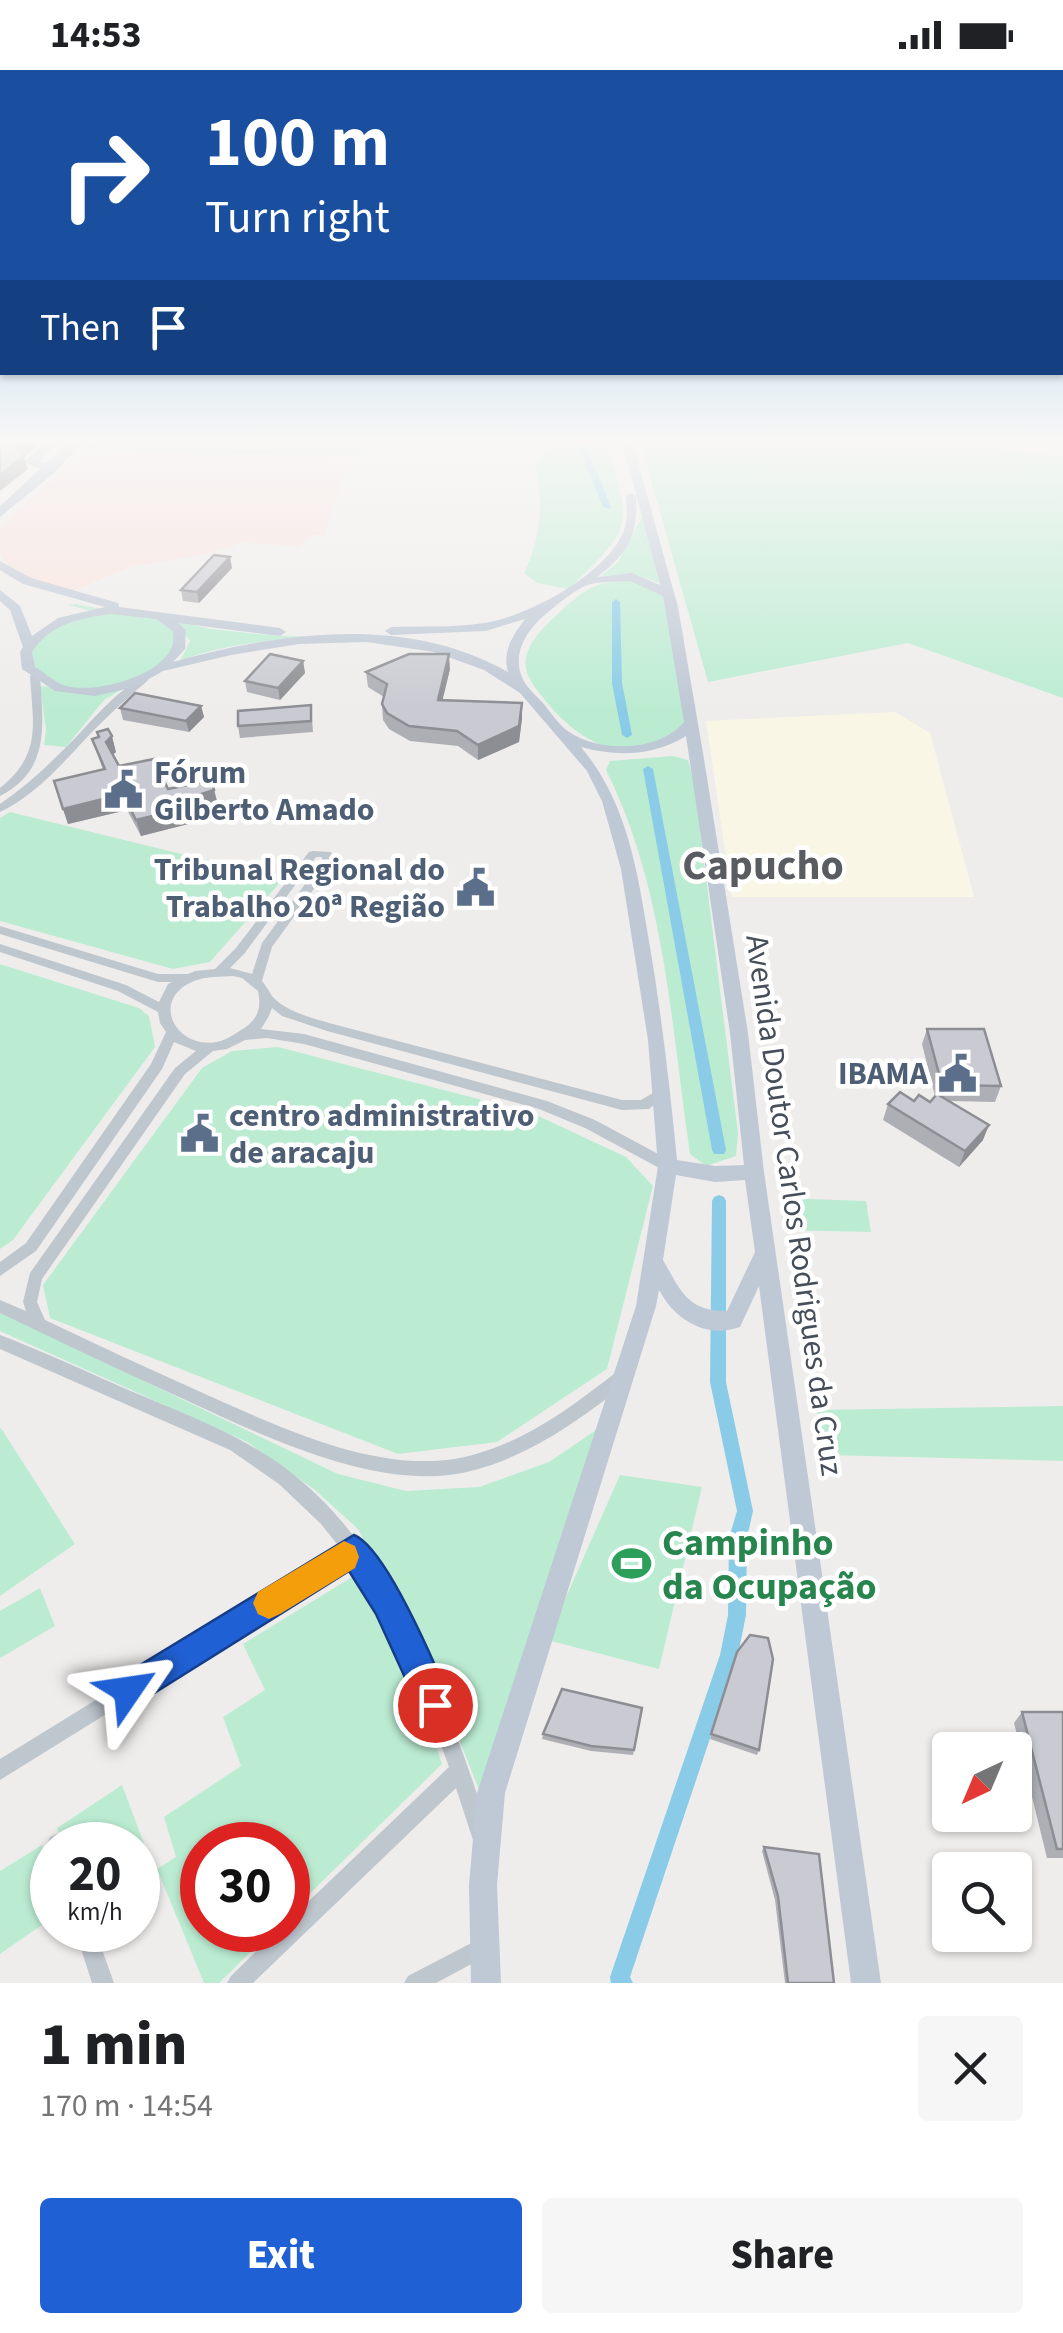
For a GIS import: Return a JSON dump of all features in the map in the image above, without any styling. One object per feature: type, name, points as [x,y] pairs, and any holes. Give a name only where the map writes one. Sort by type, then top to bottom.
[{"type":"main road","points":[[520,687],[512,664],[515,645],[528,625],[603,567],[629,530]]},
{"type":"main road","name":"Avenida Doutor Carlos Rodrigues da Cruz","points":[[652,530],[669,594],[739,1033],[754,1172],[866,1983]]},
{"type":"main road","points":[[2,569],[27,581],[161,617],[267,632],[368,635],[436,648],[474,661],[520,687],[593,770],[609,801],[628,869],[662,1092],[668,1166],[656,1264],[626,1374],[490,1793],[484,1846],[486,1983]]},
{"type":"main road","points":[[582,583],[632,577],[669,594]]},
{"type":"main road","points":[[0,594],[16,609],[29,646],[26,664],[35,676],[53,685],[85,690],[143,680],[176,658],[182,642],[176,627],[161,617]]},
{"type":"main road","points":[[165,668],[263,643],[486,628],[547,608]]},
{"type":"main road","points":[[29,646],[39,634],[73,617],[129,610]]},
{"type":"main road","points":[[564,734],[602,748],[628,750],[674,738],[690,722]]},
{"type":"main road","points":[[668,1166],[715,1174],[754,1172]]},
{"type":"main road","points":[[656,1264],[679,1306],[703,1322],[734,1320],[767,1248]]},
{"type":"street","points":[[0,794],[27,769],[39,747],[35,676]]},
{"type":"street","points":[[0,809],[32,789],[102,712],[143,680]]},
{"type":"street","points":[[220,971],[240,951],[313,854],[327,854],[328,860],[266,946],[256,981]]},
{"type":"street","points":[[0,930],[158,978],[190,978],[220,971],[246,975],[286,1013],[622,1105],[644,1105],[662,1092]]},
{"type":"street","points":[[0,948],[122,988],[162,1008]]},
{"type":"street","points":[[190,978],[167,997],[161,1018],[171,1034],[182,1041],[211,1046]]},
{"type":"street","points":[[245,1036],[266,1012],[267,998]]},
{"type":"street","points":[[39,1324],[30,1302],[35,1277],[180,1071],[211,1046],[245,1036],[267,1033],[304,1039],[542,1105],[590,1124],[668,1166]]},
{"type":"street","points":[[0,1270],[31,1247],[156,1066],[171,1034]]},
{"type":"street","points":[[0,1306],[312,1448],[395,1469],[467,1465],[516,1451],[582,1412],[626,1374]]},
{"type":"street","points":[[0,1342],[234,1444],[292,1484],[354,1550],[388,1603],[423,1673],[484,1846]]},
{"type":"street","points":[[0,1770],[354,1550]]},
{"type":"street","points":[[238,1983],[460,1770]]},
{"type":"street","points":[[415,1983],[485,1946]]},
{"type":"street","points":[[93,1952],[103,1983]]},
{"type":"shaded area","points":[[0,530],[326,530],[324,535],[312,535],[299,547],[238,542],[206,554],[130,567],[71,592],[30,580],[10,568],[0,554]]},
{"type":"shaded area","points":[[895,712],[930,733],[974,897],[732,897],[706,721]]},
{"type":"green space","points":[[537,530],[620,530],[606,551],[569,589],[537,583],[524,573]]},
{"type":"green space","points":[[635,530],[647,530],[659,583],[634,574],[601,576],[618,562]]},
{"type":"green space","points":[[665,530],[1063,530],[1063,698],[908,643],[708,682]]},
{"type":"green space","points":[[632,581],[664,594],[689,724],[669,738],[630,750],[594,742],[560,717],[537,690],[526,664],[536,637],[579,595],[601,584]]},
{"type":"green space","points":[[68,605],[138,614],[176,627],[175,658],[104,700],[66,747],[44,745],[46,730],[40,686],[85,690],[53,685],[29,669],[34,640],[91,611]]},
{"type":"green space","points":[[176,621],[279,636],[360,637],[246,644],[180,661],[190,641]]},
{"type":"green space","points":[[673,756],[688,760],[694,782],[738,1133],[736,1156],[706,1166],[690,1154],[671,1007],[653,909],[626,815],[606,770],[610,761]]},
{"type":"green space","points":[[10,812],[283,879],[210,962],[173,969],[0,921],[0,818]]},
{"type":"green space","points":[[0,964],[139,1008],[149,1016],[155,1047],[13,1240],[0,1249]]},
{"type":"green space","points":[[278,1047],[532,1113],[626,1157],[653,1186],[607,1369],[497,1442],[398,1454],[50,1318],[43,1285],[202,1068],[232,1051]]},
{"type":"green space","points":[[780,1198],[866,1201],[871,1232],[784,1230]]},
{"type":"green space","points":[[0,1312],[338,1474],[406,1491],[479,1487],[549,1462],[605,1424],[483,1800],[426,1655],[358,1529],[315,1490],[247,1442],[0,1331]]},
{"type":"green space","points":[[1063,1406],[1063,1461],[824,1455],[817,1410]]},
{"type":"green space","points":[[0,1429],[75,1544],[0,1596]]},
{"type":"green space","name":"Campinho da Ocupação","points":[[620,1475],[702,1487],[659,1669],[547,1640]]},
{"type":"green space","points":[[352,1577],[410,1668],[442,1764],[310,1893],[310,1822],[180,1822],[180,1925],[160,1876],[160,1867],[176,1857],[164,1817],[241,1766],[223,1717],[265,1690],[243,1644]]},
{"type":"green space","points":[[40,1588],[55,1626],[0,1658],[0,1611]]},
{"type":"green space","points":[[122,1785],[136,1822],[66,1822]]},
{"type":"green space","points":[[30,1852],[30,1933],[0,1954],[0,1871]]},
{"type":"green space","points":[[191,1952],[251,1952],[219,1983],[204,1983]]},
{"type":"building","points":[[214,555],[230,557],[197,592],[181,590]]},
{"type":"building","points":[[270,654],[303,661],[278,688],[245,681]]},
{"type":"building","points":[[409,654],[449,654],[438,700],[522,703],[519,726],[478,745],[457,731],[409,726],[387,713],[382,704],[387,684],[366,672]]},
{"type":"building","points":[[135,693],[201,706],[186,721],[120,708]]},
{"type":"building","points":[[311,705],[311,721],[238,726],[238,711]]},
{"type":"building","points":[[108,729],[112,736],[106,742],[119,766],[154,759],[168,789],[211,780],[214,790],[186,799],[193,806],[136,820],[123,794],[63,809],[54,781],[105,769],[92,739],[99,737],[97,732]]},
{"type":"building","points":[[927,1029],[984,1029],[1001,1086],[942,1085]]},
{"type":"building","points":[[900,1092],[914,1101],[919,1095],[930,1102],[937,1094],[989,1125],[965,1151],[888,1104]]},
{"type":"building","points":[[750,1635],[768,1638],[773,1659],[759,1750],[711,1734],[737,1652]]},
{"type":"building","points":[[562,1689],[642,1708],[634,1750],[591,1746],[543,1734]]},
{"type":"building","points":[[1022,1712],[1063,1712],[1063,1849],[1057,1849],[1032,1751],[1032,1732],[1027,1732]]},
{"type":"building","points":[[764,1847],[819,1854],[834,1983],[788,1983],[778,1896]]},
{"type":"waterway","points":[[616,602],[617,683],[627,735]]},
{"type":"waterway","points":[[648,769],[719,1150]]},
{"type":"waterway","points":[[622,1983],[620,1977],[729,1655],[737,1615],[738,1538],[745,1511],[718,1382],[719,1201]]},
{"type":"slow traffic","points":[[269,1603],[344,1557]]},
{"type":"place","name":"Fórum Gilberto Amado","points":[[124,790]]},
{"type":"place","name":"Tribunal Regional do Trabalho 20ª Região","points":[[475,887]]},
{"type":"place","name":"IBAMA","points":[[958,1073]]},
{"type":"place","name":"centro administrativo de aracaju","points":[[199,1133]]},
{"type":"place","name":"Campinho da Ocupação","points":[[632,1564]]},
{"type":"district","name":"Capucho","points":[[763,864]]},
{"type":"route","points":[[128,1690],[354,1550],[388,1603],[435,1705]]}]
